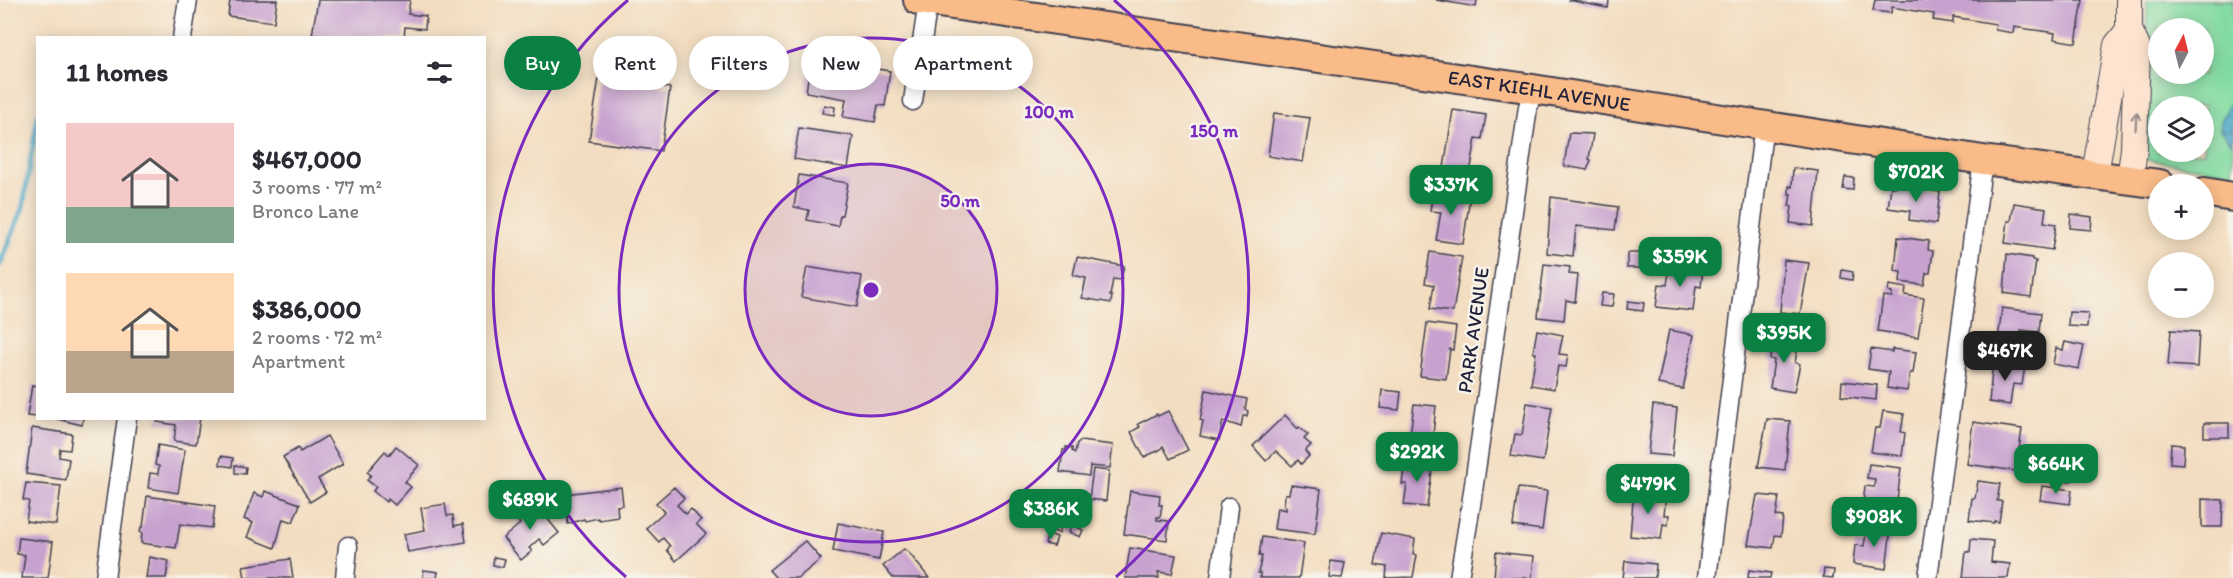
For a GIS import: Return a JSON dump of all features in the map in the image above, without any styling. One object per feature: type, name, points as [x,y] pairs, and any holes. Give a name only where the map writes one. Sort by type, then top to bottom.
[{"type":"main road","name":"EAST KIEHL AVENUE","points":[[930,1],[1533,89],[1983,160],[2148,182]]},
{"type":"main road","points":[[2214,194],[2233,197]]},
{"type":"street","points":[[182,36],[188,0]]},
{"type":"street","points":[[2129,0],[2128,30],[2137,47],[2134,149],[2130,179]]},
{"type":"street","points":[[913,100],[930,1]]},
{"type":"street","points":[[2095,174],[2117,45],[2128,30]]},
{"type":"street","name":"PARK AVENUE","points":[[1459,578],[1472,505],[1528,107],[1533,89]]},
{"type":"street","points":[[1707,578],[1764,124]]},
{"type":"street","points":[[1928,578],[1983,160]]},
{"type":"street","points":[[105,578],[127,420]]},
{"type":"street","points":[[1220,578],[1229,507]]},
{"type":"street","points":[[345,578],[348,546]]},
{"type":"green space","points":[[2147,0],[2233,0],[2233,173],[2162,162],[2214,162],[2214,96],[2148,96],[2148,160],[2143,159]]},
{"type":"water","points":[[2233,98],[2233,144],[2220,130],[2221,121]]},
{"type":"building","points":[[230,0],[277,0],[274,22],[228,16]]},
{"type":"building","points":[[318,0],[410,0],[408,14],[426,16],[425,29],[405,27],[404,36],[312,35]]},
{"type":"building","points":[[1436,0],[1477,0],[1476,7]]},
{"type":"building","points":[[1568,0],[1609,0],[1608,8]]},
{"type":"building","points":[[1875,0],[2083,0],[2076,43],[2054,39],[2055,33],[2014,27],[2013,33],[1995,30],[1996,24],[1953,17],[1953,23],[1933,20],[1934,14],[1892,7],[1891,13],[1873,11]]},
{"type":"building","points":[[881,70],[890,71],[885,106],[878,105],[875,122],[843,117],[846,99],[806,92],[806,90],[881,90]]},
{"type":"building","points":[[597,90],[670,90],[661,151],[589,141]]},
{"type":"building","points":[[824,105],[835,107],[834,115],[822,113]]},
{"type":"building","points":[[1453,110],[1486,115],[1482,139],[1476,138],[1470,173],[1444,168]]},
{"type":"building","points":[[1274,113],[1310,118],[1303,162],[1268,156]]},
{"type":"building","points":[[799,128],[853,136],[848,168],[794,159]]},
{"type":"building","points":[[1569,133],[1593,134],[1589,159],[1591,160],[1587,170],[1564,166]]},
{"type":"building","points":[[1793,168],[1818,171],[1813,226],[1790,223],[1792,206],[1789,206],[1791,194],[1789,194],[1789,186],[1792,187]]},
{"type":"building","points":[[799,175],[848,183],[838,226],[807,220],[809,210],[794,207]]},
{"type":"building","points":[[1845,177],[1854,178],[1853,190],[1843,189]]},
{"type":"building","points":[[1901,186],[1940,192],[1936,224],[1909,220],[1910,211],[1888,208],[1891,187]]},
{"type":"building","points":[[1433,191],[1470,197],[1463,244],[1436,240],[1441,212],[1430,211]]},
{"type":"building","points":[[1551,197],[1618,207],[1615,230],[1576,226],[1573,256],[1547,253]]},
{"type":"building","points":[[2014,203],[2046,208],[2044,222],[2056,224],[2052,250],[2005,243],[2008,221],[2011,221]]},
{"type":"building","points":[[2071,214],[2092,217],[2091,230],[2070,228]]},
{"type":"building","points":[[1898,237],[1929,241],[1928,250],[1933,251],[1930,273],[1926,273],[1924,285],[1900,282],[1901,272],[1895,271]]},
{"type":"building","points":[[1430,252],[1462,257],[1453,312],[1430,309],[1434,285],[1425,283]]},
{"type":"building","points":[[1627,253],[1659,253],[1659,268],[1627,268]]},
{"type":"building","points":[[2007,254],[2032,258],[2036,261],[2031,297],[2004,293]]},
{"type":"building","points":[[1077,257],[1124,266],[1121,280],[1113,279],[1111,303],[1082,298],[1086,278],[1073,275]]},
{"type":"building","points":[[1784,260],[1809,263],[1800,314],[1780,312]]},
{"type":"building","points":[[1544,264],[1570,267],[1569,274],[1578,275],[1575,302],[1566,300],[1564,320],[1538,317]]},
{"type":"building","points":[[1670,264],[1703,268],[1701,287],[1696,286],[1693,311],[1656,307],[1659,284],[1667,285]]},
{"type":"building","points":[[807,267],[862,276],[857,307],[801,297]]},
{"type":"building","points":[[1842,270],[1853,272],[1852,280],[1841,278]]},
{"type":"building","points":[[1889,285],[1906,288],[1905,295],[1924,298],[1918,337],[1878,331],[1883,296],[1892,297],[1892,293],[1888,292]]},
{"type":"building","points":[[1602,293],[1614,294],[1612,307],[1600,306]]},
{"type":"building","points":[[1628,301],[1644,303],[1643,311],[1627,309]]},
{"type":"building","points":[[2002,308],[2041,313],[2039,332],[2021,330],[2019,351],[1997,348]]},
{"type":"building","points":[[2069,312],[2088,313],[2087,327],[2068,326]]},
{"type":"building","points":[[1427,323],[1456,327],[1446,379],[1420,376]]},
{"type":"building","points":[[1537,330],[1563,335],[1559,354],[1568,355],[1566,367],[1558,366],[1554,389],[1531,385]]},
{"type":"building","points":[[1669,330],[1694,335],[1683,389],[1658,384]]},
{"type":"building","points":[[2171,330],[2199,332],[2197,367],[2168,365]]},
{"type":"building","points":[[1773,336],[1799,340],[1795,363],[1800,364],[1794,392],[1770,388],[1774,360],[1770,359]]},
{"type":"building","points":[[2065,342],[2084,346],[2079,369],[2053,364],[2056,348],[2063,350]]},
{"type":"building","points":[[1871,349],[1916,352],[1907,391],[1887,388],[1889,372],[1868,369]]},
{"type":"building","points":[[1993,361],[2025,366],[2022,385],[2013,384],[2010,405],[1989,402]]},
{"type":"building","points":[[1842,381],[1877,385],[1876,400],[1841,396]]},
{"type":"building","points":[[32,385],[36,386],[36,417],[27,416]]},
{"type":"building","points":[[1206,390],[1247,399],[1245,409],[1248,411],[1247,416],[1243,416],[1241,427],[1223,421],[1219,440],[1200,436],[1203,421],[1200,420]]},
{"type":"building","points":[[1382,390],[1401,392],[1399,410],[1380,408]]},
{"type":"building","points":[[1527,403],[1552,407],[1543,461],[1511,456],[1515,434],[1522,435]]},
{"type":"building","points":[[1414,404],[1436,406],[1431,453],[1408,451]]},
{"type":"building","points":[[1653,405],[1677,408],[1672,456],[1648,454]]},
{"type":"building","points":[[1168,411],[1188,450],[1170,459],[1163,446],[1160,450],[1144,457],[1131,432],[1140,427],[1138,424]]},
{"type":"building","points":[[1883,411],[1904,414],[1901,432],[1905,433],[1902,456],[1871,452],[1875,428],[1880,428]]},
{"type":"building","points":[[1285,415],[1298,429],[1299,427],[1308,435],[1304,439],[1311,445],[1305,451],[1309,456],[1301,464],[1298,460],[1292,466],[1276,451],[1266,461],[1253,446]]},
{"type":"building","points":[[1767,419],[1790,421],[1785,470],[1758,467]]},
{"type":"building","points":[[61,420],[83,420],[82,425]]},
{"type":"building","points":[[158,420],[200,420],[196,444],[174,441],[176,425],[157,422]]},
{"type":"building","points":[[1973,422],[2022,429],[2016,471],[1967,464]]},
{"type":"building","points":[[2204,423],[2229,423],[2229,437],[2204,437]]},
{"type":"building","points":[[32,428],[72,434],[70,450],[60,449],[59,457],[69,459],[66,480],[26,474]]},
{"type":"building","points":[[327,436],[343,464],[318,479],[326,492],[310,502],[283,457],[298,448],[300,452]]},
{"type":"building","points":[[1080,441],[1113,445],[1110,468],[1090,466],[1089,476],[1060,472],[1063,450],[1066,450],[1066,447],[1072,448],[1075,453],[1077,443]]},
{"type":"building","points":[[2171,444],[2184,445],[2183,464],[2170,463]]},
{"type":"building","points":[[158,445],[185,450],[178,493],[148,488],[150,473],[158,474],[159,466],[155,465]]},
{"type":"building","points":[[396,446],[419,465],[405,482],[411,487],[395,505],[388,499],[386,502],[373,491],[376,487],[367,480],[371,475],[367,472],[385,451],[389,455]]},
{"type":"building","points":[[221,456],[233,458],[232,467],[220,465]]},
{"type":"building","points":[[1405,461],[1433,464],[1427,507],[1404,505],[1407,484],[1402,484]]},
{"type":"building","points":[[1869,464],[1901,468],[1896,509],[1863,505],[1865,486],[1874,487],[1875,479],[1867,478]]},
{"type":"building","points":[[235,465],[246,467],[245,474],[235,473]]},
{"type":"building","points":[[1093,469],[1109,471],[1106,501],[1089,499]]},
{"type":"building","points":[[2064,471],[2072,472],[2071,481],[2063,480]]},
{"type":"building","points":[[1978,481],[2000,484],[1997,501],[2002,501],[1999,522],[1969,520],[1972,498],[1975,498]]},
{"type":"building","points":[[26,483],[61,486],[56,525],[26,521],[29,501],[23,500]]},
{"type":"building","points":[[1291,485],[1321,489],[1315,534],[1274,529],[1277,508],[1286,510],[1285,494],[1289,494]]},
{"type":"building","points":[[2042,486],[2072,490],[2070,504],[2040,500]]},
{"type":"building","points":[[621,487],[623,505],[617,506],[618,517],[585,521],[584,519],[568,524],[565,494]]},
{"type":"building","points":[[674,487],[684,498],[677,505],[686,514],[691,509],[701,520],[696,524],[706,534],[676,561],[667,550],[670,546],[663,538],[659,542],[646,528],[664,512],[656,503]]},
{"type":"building","points":[[1518,488],[1547,491],[1542,530],[1513,526]]},
{"type":"building","points":[[1634,490],[1666,493],[1664,515],[1669,515],[1668,525],[1663,524],[1661,539],[1630,536]]},
{"type":"building","points":[[265,491],[300,504],[293,522],[283,519],[275,548],[247,537],[253,523],[244,519],[254,493],[263,497]]},
{"type":"building","points":[[1130,491],[1160,495],[1159,505],[1162,505],[1160,517],[1157,517],[1157,520],[1169,521],[1167,540],[1124,534]]},
{"type":"building","points":[[1757,495],[1779,497],[1776,516],[1783,517],[1781,536],[1775,535],[1773,548],[1748,545]]},
{"type":"building","points":[[147,496],[215,506],[212,528],[180,524],[176,548],[141,543],[142,532],[140,532],[143,527]]},
{"type":"building","points":[[2202,499],[2223,500],[2222,527],[2202,527]]},
{"type":"building","points":[[533,501],[559,533],[544,545],[539,539],[529,548],[532,551],[521,560],[503,538],[520,524],[514,516]]},
{"type":"building","points":[[445,504],[447,516],[453,515],[454,526],[463,524],[466,542],[408,552],[404,534],[425,530],[421,508]]},
{"type":"building","points":[[838,523],[884,532],[879,560],[833,551]]},
{"type":"building","points":[[1051,523],[1061,527],[1059,533],[1048,529]]},
{"type":"building","points":[[1072,525],[1083,530],[1080,537],[1069,532]]},
{"type":"building","points":[[1867,525],[1891,528],[1886,569],[1853,564],[1855,545],[1864,546]]},
{"type":"building","points":[[1381,533],[1415,539],[1413,554],[1417,555],[1413,577],[1386,578],[1387,567],[1375,565]]},
{"type":"building","points":[[1048,534],[1057,537],[1054,546],[1045,544]]},
{"type":"building","points":[[1262,537],[1304,543],[1299,578],[1260,578],[1260,573],[1258,573],[1262,556],[1259,556]]},
{"type":"building","points":[[19,538],[53,542],[48,578],[22,578],[25,555],[17,554]]},
{"type":"building","points":[[1971,539],[1993,541],[1991,562],[2010,564],[2008,578],[1963,578],[1966,552],[1970,552]]},
{"type":"building","points":[[805,541],[821,559],[798,578],[776,578],[769,570]]},
{"type":"building","points":[[1130,548],[1176,555],[1172,574],[1158,572],[1159,578],[1125,578]]},
{"type":"building","points":[[904,549],[929,578],[893,578],[883,566]]},
{"type":"building","points":[[1496,552],[1534,556],[1532,578],[1494,578]]},
{"type":"building","points":[[149,557],[169,561],[166,578],[146,578]]},
{"type":"building","points":[[494,557],[505,559],[503,567],[493,565]]},
{"type":"building","points":[[290,559],[293,578],[245,578],[243,566]]},
{"type":"building","points":[[1331,561],[1345,563],[1342,578],[1329,577]]},
{"type":"building","points":[[1625,561],[1656,564],[1655,578],[1623,578]]},
{"type":"building","points":[[1824,569],[1834,570],[1833,578],[1823,577]]},
{"type":"building","points":[[424,570],[438,572],[437,578],[423,578]]},
{"type":"building","points":[[1749,570],[1771,573],[1770,578],[1748,578]]},
{"type":"waterway","points":[[0,265],[23,207],[36,127]]}]
